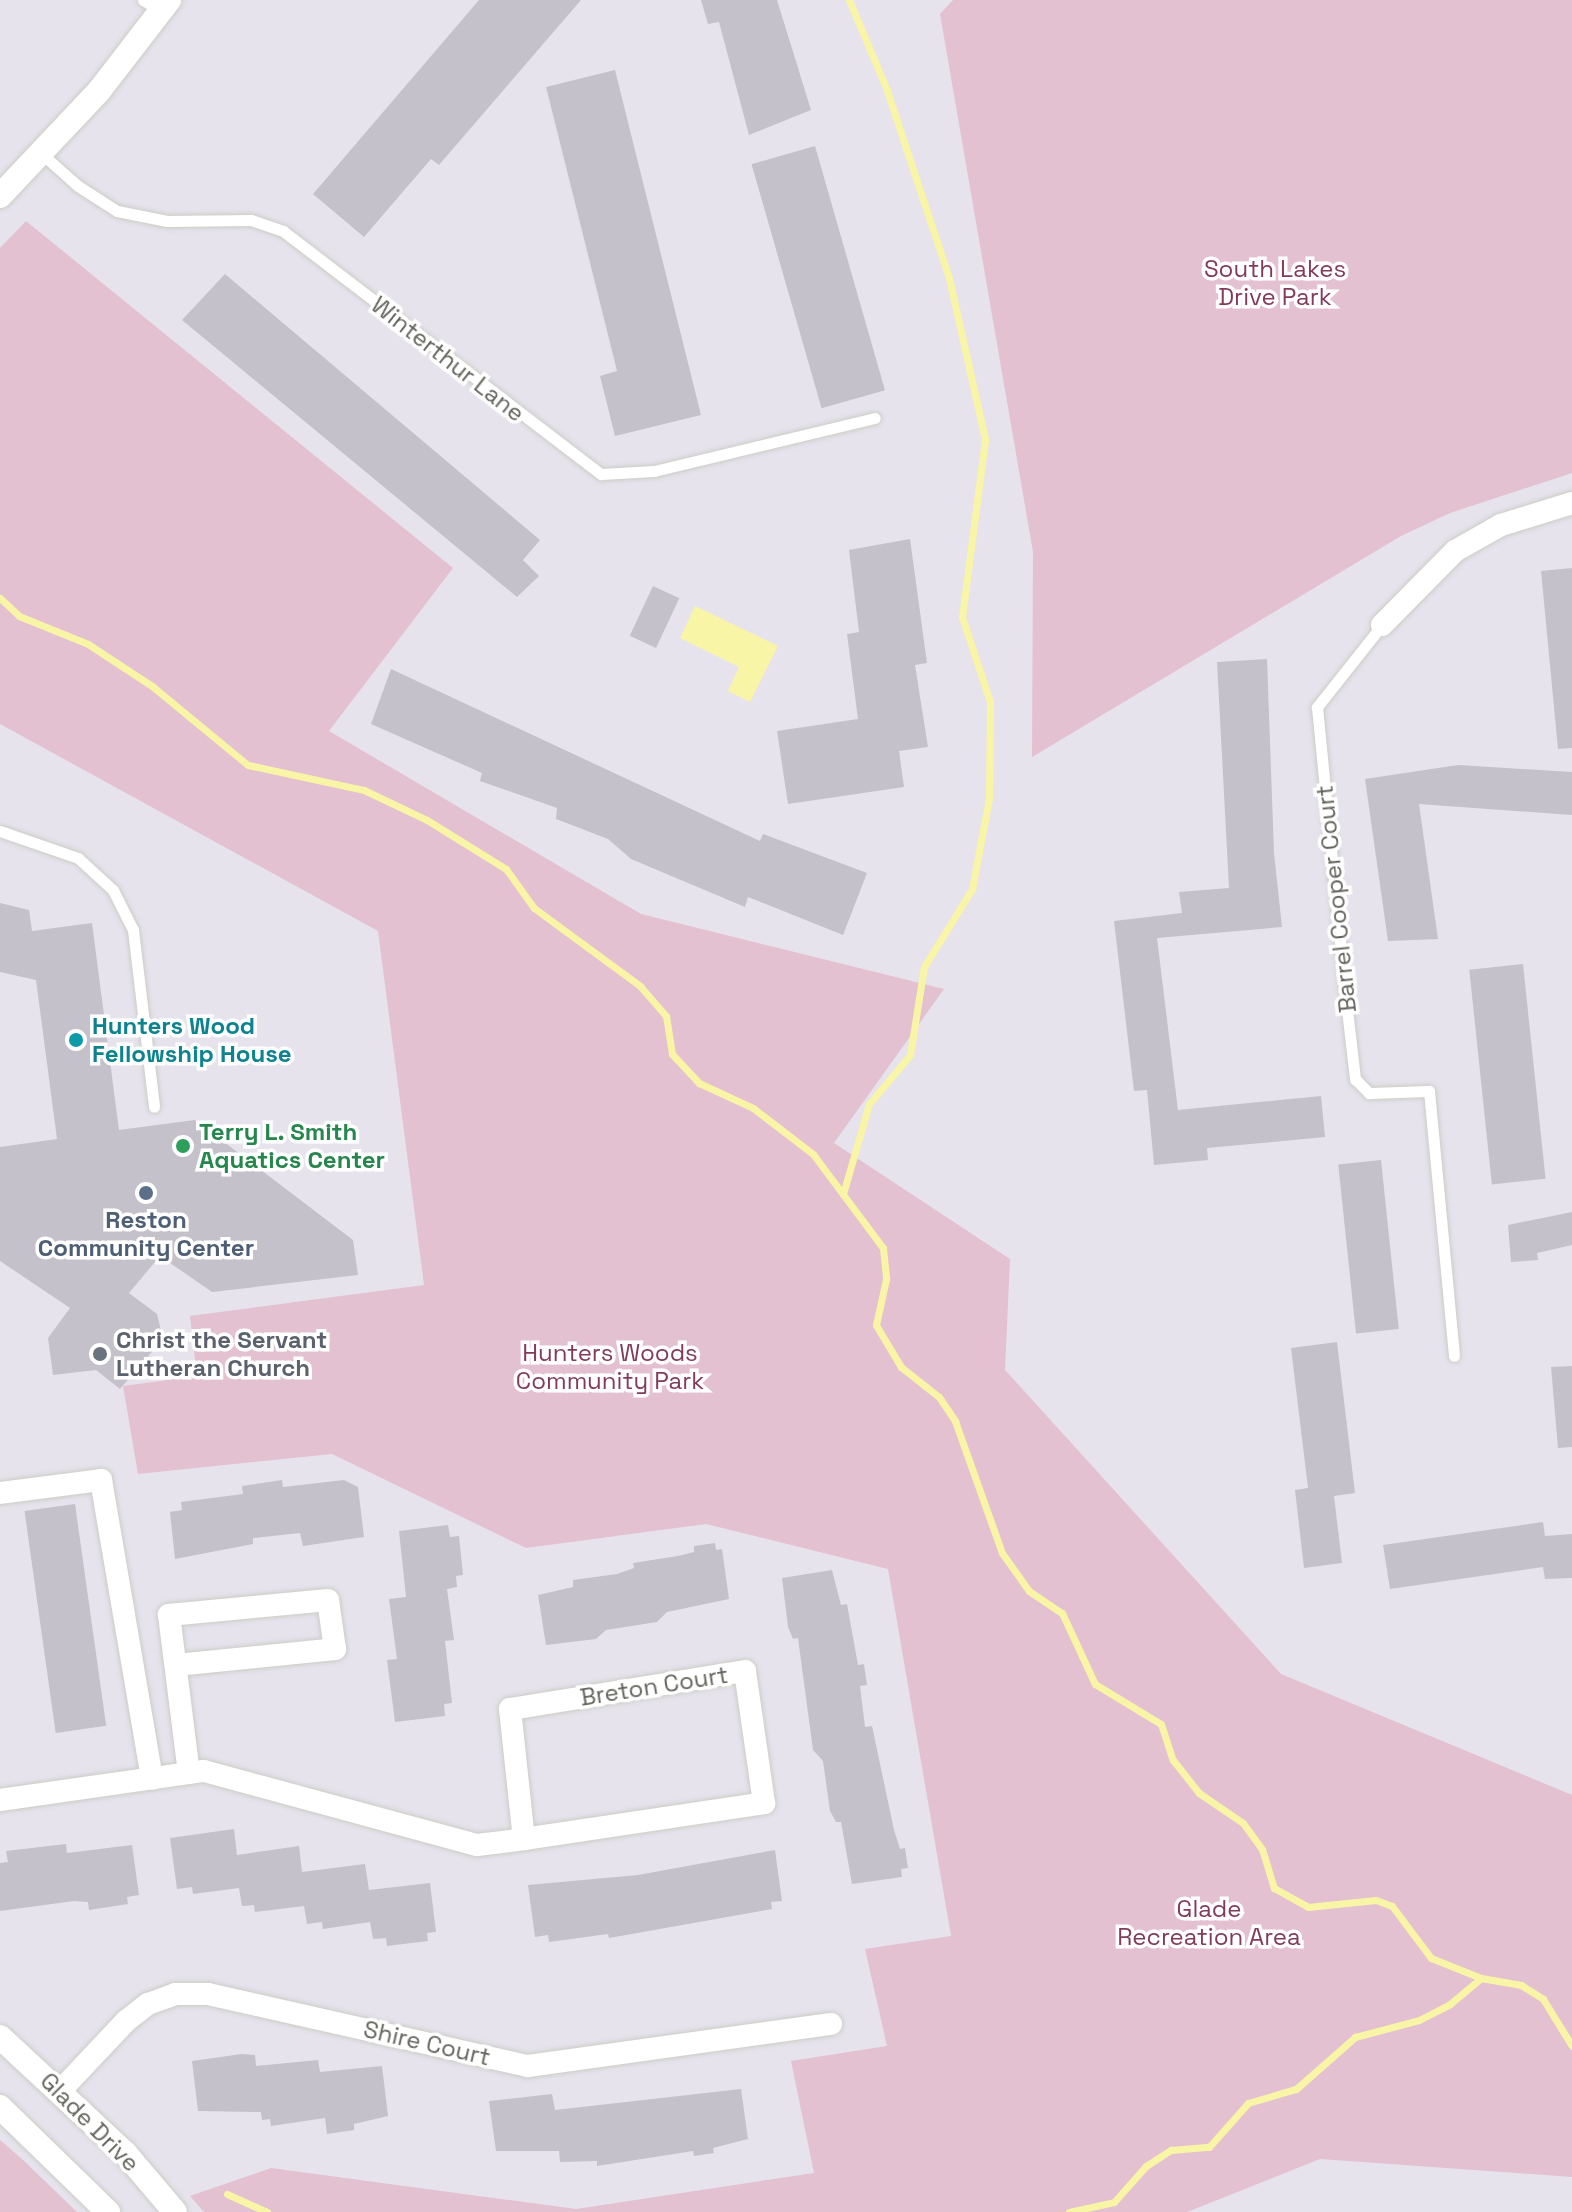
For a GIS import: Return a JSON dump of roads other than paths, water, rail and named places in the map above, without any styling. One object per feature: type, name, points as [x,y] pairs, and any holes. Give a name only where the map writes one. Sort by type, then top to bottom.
[{"type":"street","points":[[0,196],[42,154],[158,4]]},
{"type":"street","name":"Barrel Cooper Court","points":[[1382,625],[1455,551],[1501,525],[1572,503]]},
{"type":"street","points":[[0,1493],[101,1480],[152,1779]]},
{"type":"street","points":[[176,1665],[335,1649],[328,1600],[169,1615],[189,1773]]},
{"type":"street","name":"Breton Court","points":[[0,1800],[204,1771],[477,1845],[524,1839],[764,1803],[745,1671],[510,1709],[524,1839]]},
{"type":"street","name":"Shire Court","points":[[61,2090],[126,2021],[148,2004],[175,1994],[208,1994],[528,2066],[831,2024]]},
{"type":"street","name":"Glade Drive","points":[[0,2037],[61,2090],[175,2212]]},
{"type":"street","points":[[0,2107],[108,2212]]},
{"type":"lane","name":"Winterthur Lane","points":[[42,154],[78,186],[117,211],[167,221],[251,220],[283,231],[601,474],[654,471],[875,418]]},
{"type":"lane","name":"Barrel Cooper Court","points":[[1382,625],[1317,707],[1345,992],[1355,1079],[1369,1093],[1429,1091],[1454,1356]]},
{"type":"lane","points":[[0,831],[78,858],[113,890],[133,930],[154,1107]]},
{"type":"waterway","points":[[843,1194],[869,1104],[910,1055],[924,967],[972,889],[989,798],[990,702],[962,617],[985,439],[949,278],[887,90],[849,0]]},
{"type":"waterway","points":[[0,598],[19,616],[88,644],[152,686],[248,765],[364,790],[427,820],[506,869],[534,908],[640,986],[666,1016],[672,1054],[699,1083],[753,1108],[813,1154],[883,1248],[886,1279],[876,1325],[901,1367],[939,1397],[955,1421],[1002,1553],[1029,1591],[1062,1613],[1095,1684],[1161,1724],[1173,1760],[1199,1793],[1243,1823],[1262,1849],[1274,1888],[1308,1907],[1376,1900],[1392,1906],[1431,1958],[1481,1978],[1521,1985],[1543,1999],[1572,2046]]},
{"type":"waterway","points":[[1069,2212],[1114,2202],[1146,2166],[1171,2150],[1209,2147],[1248,2103],[1296,2089],[1355,2037],[1419,2020],[1450,2004],[1481,1978]]},
{"type":"waterway","points":[[227,2194],[267,2212]]},
{"type":"place","name":"Hunters Wood Fellowship House","points":[[76,1040]]},
{"type":"place","name":"Terry L. Smith Aquatics Center","points":[[183,1146]]},
{"type":"place","name":"Reston Community Center","points":[[146,1193]]},
{"type":"place","name":"Christ the Servant Lutheran Church","points":[[100,1354]]},
{"type":"park label","name":"South Lakes Drive Park","points":[[1275,283]]},
{"type":"park label","name":"Hunters Woods Community Park","points":[[610,1367]]},
{"type":"park label","name":"Glade Recreation Area","points":[[1209,1923]]}]
